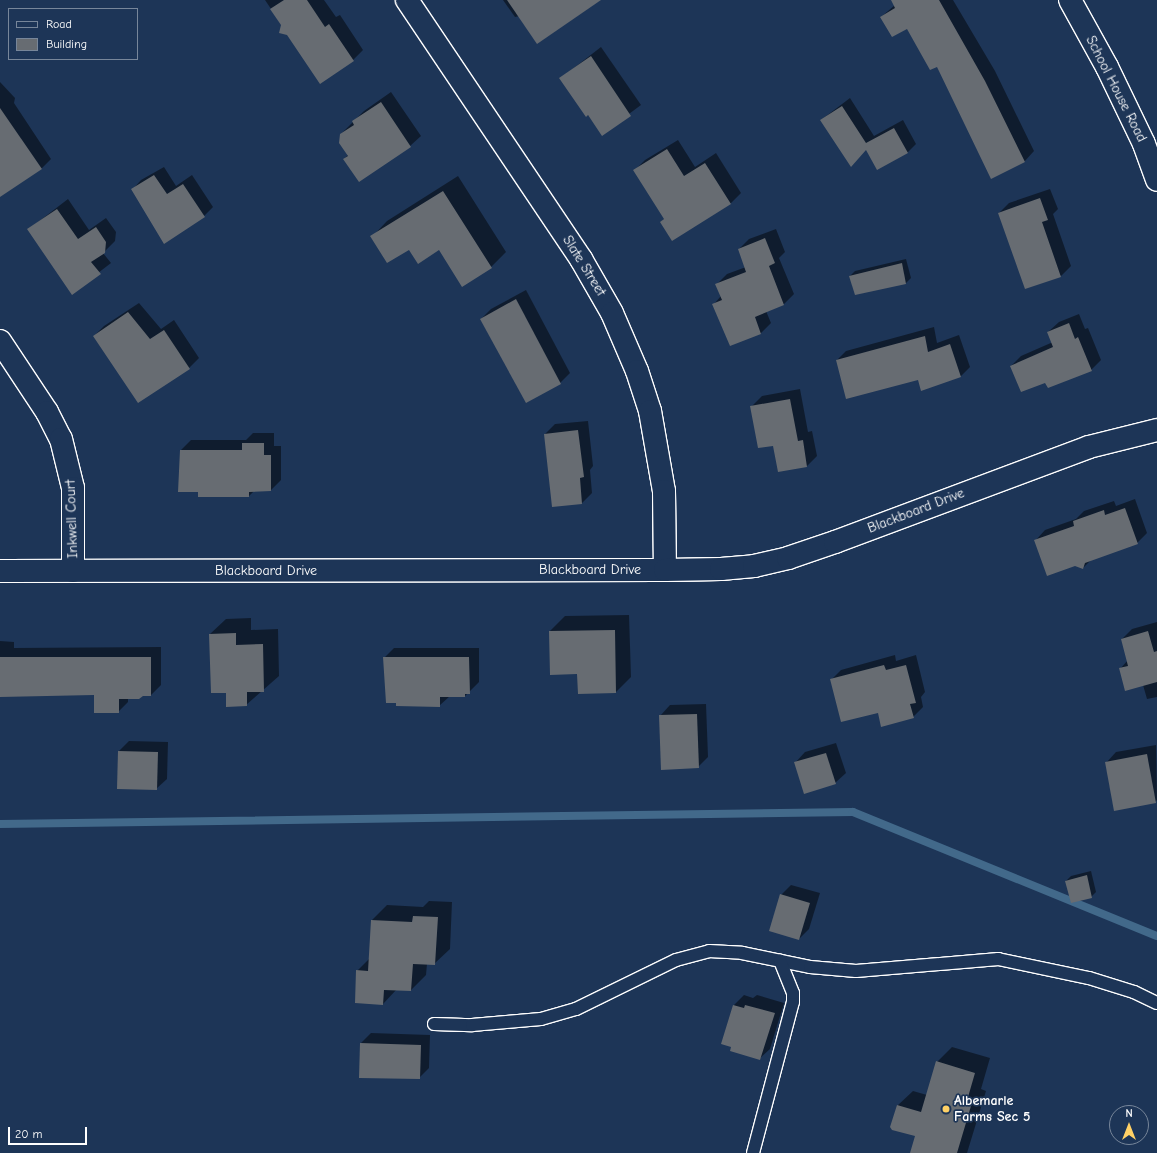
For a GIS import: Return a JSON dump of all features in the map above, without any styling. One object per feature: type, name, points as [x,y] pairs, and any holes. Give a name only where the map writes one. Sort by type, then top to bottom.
[{"type":"street","name":"Slate Street","points":[[407,0],[581,259],[612,314],[637,371],[650,411],[664,491],[665,570]]},
{"type":"street","name":"School House Road","points":[[1070,0],[1107,67],[1144,144],[1157,180]]},
{"type":"street","name":"Inkwell Court","points":[[0,341],[47,412],[61,439],[73,488],[74,571]]},
{"type":"street","name":"Blackboard Drive","points":[[0,571],[721,569],[788,558],[1089,447],[1157,430]]},
{"type":"lane","points":[[434,1024],[472,1025],[541,1019],[576,1009],[676,960],[709,951],[742,953],[856,971],[998,959],[1089,978],[1134,992],[1157,1003]]},
{"type":"lane","points":[[753,1153],[793,1002],[793,993],[780,960]]},
{"type":"building","points":[[284,0],[307,0],[325,27],[329,24],[354,61],[320,84],[287,35],[279,33],[281,25],[270,9]]},
{"type":"building","points":[[507,0],[601,0],[537,44]]},
{"type":"building","points":[[891,0],[939,0],[985,81],[1025,162],[991,179],[937,67],[930,70],[907,29],[892,37],[880,17],[895,8]]},
{"type":"building","points":[[591,56],[631,116],[602,136],[588,115],[586,117],[559,78]]},
{"type":"building","points":[[381,102],[411,147],[359,182],[343,159],[348,156],[339,143],[340,134],[354,125],[352,121]]},
{"type":"building","points":[[842,106],[866,143],[894,128],[908,153],[877,170],[866,150],[851,167],[820,120]]},
{"type":"building","points":[[0,108],[42,169],[0,197]]},
{"type":"building","points":[[667,149],[684,176],[705,163],[731,204],[672,241],[660,222],[664,219],[633,170]]},
{"type":"building","points":[[154,175],[167,194],[183,184],[205,217],[164,244],[131,189]]},
{"type":"building","points":[[443,191],[492,268],[462,287],[439,250],[418,264],[409,250],[387,263],[370,236]]},
{"type":"building","points":[[1040,198],[1048,220],[1042,222],[1061,277],[1025,289],[998,213]]},
{"type":"building","points":[[57,209],[78,239],[96,227],[106,242],[105,253],[91,262],[101,274],[72,295],[27,229]]},
{"type":"building","points":[[765,238],[775,263],[769,266],[784,305],[755,317],[761,334],[730,346],[712,304],[722,300],[715,284],[746,272],[738,249]]},
{"type":"building","points":[[902,263],[906,284],[855,295],[849,276]]},
{"type":"building","points":[[516,299],[561,384],[526,403],[480,319]]},
{"type":"building","points":[[128,312],[150,339],[164,330],[190,369],[138,403],[93,336]]},
{"type":"building","points":[[1069,323],[1075,339],[1078,337],[1092,371],[1048,388],[1045,383],[1021,392],[1010,366],[1053,347],[1047,332]]},
{"type":"building","points":[[925,336],[928,352],[950,344],[961,377],[921,391],[918,380],[846,399],[836,360]]},
{"type":"building","points":[[790,399],[798,441],[803,440],[807,467],[778,472],[773,446],[758,448],[750,406]]},
{"type":"building","points":[[578,430],[584,477],[580,478],[582,504],[552,507],[544,434]]},
{"type":"building","points":[[242,443],[264,443],[264,455],[271,455],[271,491],[249,492],[249,497],[198,497],[198,492],[178,492],[180,450],[242,450]]},
{"type":"building","points":[[1125,508],[1138,544],[1085,563],[1083,569],[1075,566],[1047,576],[1034,540],[1074,526],[1073,521],[1104,510],[1105,515]]},
{"type":"building","points":[[615,630],[616,693],[578,694],[577,674],[550,675],[549,631]]},
{"type":"building","points":[[1148,631],[1154,652],[1157,651],[1157,682],[1125,691],[1119,668],[1128,666],[1121,639]]},
{"type":"building","points":[[236,633],[236,645],[263,644],[264,692],[247,692],[247,706],[226,707],[226,693],[211,693],[209,634]]},
{"type":"building","points":[[0,657],[151,657],[151,696],[143,696],[139,699],[119,699],[119,713],[94,713],[94,695],[0,697]]},
{"type":"building","points":[[383,657],[469,657],[470,694],[465,694],[465,697],[440,697],[440,707],[396,706],[396,703],[386,703]]},
{"type":"building","points":[[884,665],[886,670],[906,665],[916,703],[910,704],[914,718],[881,727],[878,713],[841,722],[830,679]]},
{"type":"building","points":[[697,714],[699,768],[661,770],[659,715]]},
{"type":"building","points":[[118,751],[158,752],[157,790],[117,789]]},
{"type":"building","points":[[826,753],[836,784],[804,794],[794,762]]},
{"type":"building","points":[[1147,754],[1156,803],[1114,811],[1105,762]]},
{"type":"building","points":[[1087,875],[1092,898],[1071,903],[1065,881]]},
{"type":"building","points":[[780,894],[810,903],[799,940],[769,931]]},
{"type":"building","points":[[413,916],[438,917],[435,965],[413,964],[411,991],[384,990],[383,1005],[355,1003],[356,970],[368,971],[371,920],[412,922]]},
{"type":"building","points":[[733,1005],[744,1008],[745,1005],[775,1013],[760,1060],[730,1051],[731,1047],[721,1044]]},
{"type":"building","points":[[360,1043],[421,1045],[420,1079],[359,1078]]},
{"type":"building","name":"Albemarle Farms Sec 5","points":[[936,1061],[975,1073],[966,1104],[971,1106],[957,1153],[910,1153],[915,1136],[892,1130],[890,1127],[897,1105],[921,1112]]},
{"type":"waterway","points":[[0,824],[853,812],[1157,936]]},
{"type":"place","name":"Albemarle Farms Sec 5","points":[[946,1109]]}]
